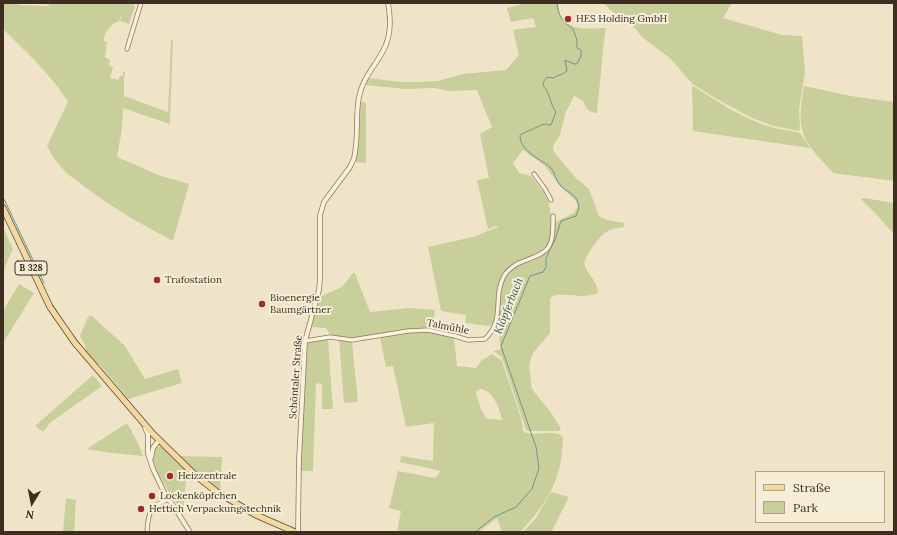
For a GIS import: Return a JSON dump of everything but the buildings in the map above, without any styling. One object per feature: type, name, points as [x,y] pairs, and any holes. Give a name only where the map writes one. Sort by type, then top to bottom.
[{"type":"main road","name":"B 328","points":[[3,208],[50,307],[75,343],[158,439],[199,479],[223,496],[256,515],[294,532]]},
{"type":"street","points":[[127,49],[141,3]]},
{"type":"street","name":"Schöntaler Straße","points":[[298,532],[299,460],[305,341],[319,290],[319,220],[326,199],[350,167],[354,158],[359,98],[362,86],[388,41],[390,25],[388,3]]},
{"type":"street","points":[[534,174],[551,200]]},
{"type":"street","name":"Talmühle","points":[[305,341],[330,337],[352,340],[408,331],[428,330],[468,340],[485,339],[493,330],[496,322],[501,284],[504,276],[510,268],[524,260],[545,252],[550,245],[553,216]]},
{"type":"street","points":[[131,408],[132,412],[147,431],[148,454],[165,494],[190,532]]},
{"type":"street","points":[[148,445],[152,440],[158,439]]},
{"type":"street","points":[[150,460],[151,452],[158,439]]},
{"type":"street","points":[[155,445],[159,444],[167,448]]},
{"type":"street","points":[[147,532],[148,518],[151,511],[156,505],[169,499]]},
{"type":"green space","points":[[3,3],[48,6],[50,3],[136,3],[133,5],[135,6],[129,24],[120,21],[123,11],[119,21],[113,24],[106,32],[103,41],[107,42],[105,57],[110,60],[109,66],[113,67],[110,78],[118,80],[120,76],[123,75],[123,71],[125,72],[124,96],[168,112],[171,40],[173,40],[170,124],[123,108],[122,129],[117,157],[161,176],[189,184],[173,241],[141,224],[89,190],[64,170],[53,157],[47,146],[68,102],[46,73],[3,29]]},
{"type":"green space","points":[[526,3],[558,3],[561,16],[571,25],[588,29],[606,28],[597,113],[589,111],[583,101],[574,96],[565,114],[560,135],[553,146],[554,152],[576,178],[589,189],[599,216],[607,220],[624,223],[624,227],[612,229],[605,233],[597,241],[586,258],[585,266],[597,286],[598,293],[586,296],[552,296],[550,300],[550,333],[533,353],[529,365],[532,389],[552,414],[561,429],[559,431],[526,430],[502,357],[493,351],[501,349],[499,338],[504,327],[502,324],[497,322],[500,295],[493,324],[488,326],[465,323],[466,315],[441,311],[428,247],[473,237],[498,227],[488,229],[477,180],[489,178],[480,134],[492,127],[477,91],[480,90],[449,91],[434,88],[405,89],[365,85],[368,78],[401,82],[422,82],[438,81],[463,74],[506,70],[519,55],[513,30],[536,27],[533,18],[511,22],[507,8]],"holes":[[[523,150],[545,166],[560,186],[575,200],[578,206],[574,213],[555,222],[548,249],[546,253],[511,269],[501,286],[503,275],[510,267],[524,259],[544,251],[549,244],[552,229],[553,222],[551,221],[550,208],[543,192],[531,176],[519,173],[513,163]]]},
{"type":"green space","points":[[604,3],[732,3],[723,18],[782,35],[802,36],[805,73],[799,109],[799,131],[774,126],[752,118],[694,85],[671,59],[642,37],[629,21],[611,11]]},
{"type":"green space","points":[[693,86],[745,117],[773,128],[800,133],[810,148],[693,131]]},
{"type":"green space","points":[[804,86],[851,96],[894,102],[894,181],[833,173],[808,144],[803,133],[801,122],[801,103]]},
{"type":"green space","points":[[362,102],[366,103],[366,163],[354,162],[357,153]]},
{"type":"green space","points":[[864,198],[894,203],[894,234],[861,199]]},
{"type":"green space","points":[[3,227],[13,249],[3,271]]},
{"type":"green space","points":[[353,273],[355,273],[370,312],[409,308],[435,310],[433,330],[424,329],[354,340],[331,336],[326,328],[311,327],[320,297],[342,287]]},
{"type":"green space","points":[[19,284],[34,293],[3,343],[3,311]]},
{"type":"green space","points":[[89,316],[92,316],[125,346],[145,379],[178,369],[182,383],[128,399],[99,364],[97,365],[86,352],[85,345],[80,336]]},
{"type":"green space","points":[[428,331],[454,337],[457,366],[476,368],[481,361],[492,354],[502,361],[521,418],[523,431],[531,434],[553,433],[562,436],[561,461],[553,487],[544,503],[520,532],[502,532],[497,518],[479,532],[397,532],[401,511],[389,508],[398,471],[435,478],[441,471],[400,462],[401,456],[433,461],[434,423],[406,427],[393,366],[386,367],[380,337],[409,332]],"holes":[[[481,389],[493,397],[502,420],[487,419],[481,409],[476,391]]]},
{"type":"green space","points":[[328,338],[333,409],[322,409],[322,384],[316,383],[313,471],[300,471],[306,346],[308,343]]},
{"type":"green space","points":[[339,339],[352,342],[358,402],[344,403]]},
{"type":"green space","points":[[93,375],[102,386],[51,422],[43,432],[35,426]]},
{"type":"green space","points":[[127,423],[143,456],[87,449]]},
{"type":"green space","points":[[157,446],[164,448],[187,470],[183,515],[155,469],[153,459],[155,448]]},
{"type":"green space","points":[[179,456],[222,457],[220,491],[201,477]]},
{"type":"green space","points":[[551,492],[569,497],[553,529],[550,532],[523,532],[536,518]]},
{"type":"green space","points":[[66,498],[76,500],[74,532],[63,532]]},
{"type":"waterway","name":"Klöpferbach","points":[[475,532],[494,517],[516,507],[532,489],[539,468],[536,447],[501,346],[530,276],[543,272],[546,267],[546,259],[555,240],[561,221],[576,216],[579,208],[577,199],[560,185],[551,168],[531,154],[523,146],[520,135],[544,124],[551,125],[556,112],[543,85],[544,81],[547,77],[553,78],[567,71],[565,60],[577,64],[581,56],[581,50],[577,48],[577,40],[573,29],[566,24],[562,18],[557,3]]},
{"type":"waterway","points":[[3,197],[44,283]]},
{"type":"waterway","points":[[23,256],[29,270]]},
{"type":"waterway","points":[[50,301],[58,313]]},
{"type":"waterway","points":[[72,334],[80,344]]},
{"type":"place","name":"HES Holding GmbH","points":[[568,19]]},
{"type":"place","name":"Trafostation","points":[[157,280]]},
{"type":"place","name":"Bioenergie Baumgärtner","points":[[262,304]]},
{"type":"place","name":"Heizzentrale","points":[[170,476]]},
{"type":"place","name":"Lockenköpfchen","points":[[152,496]]},
{"type":"place","name":"Hettich Verpackungstechnik","points":[[141,509]]}]
